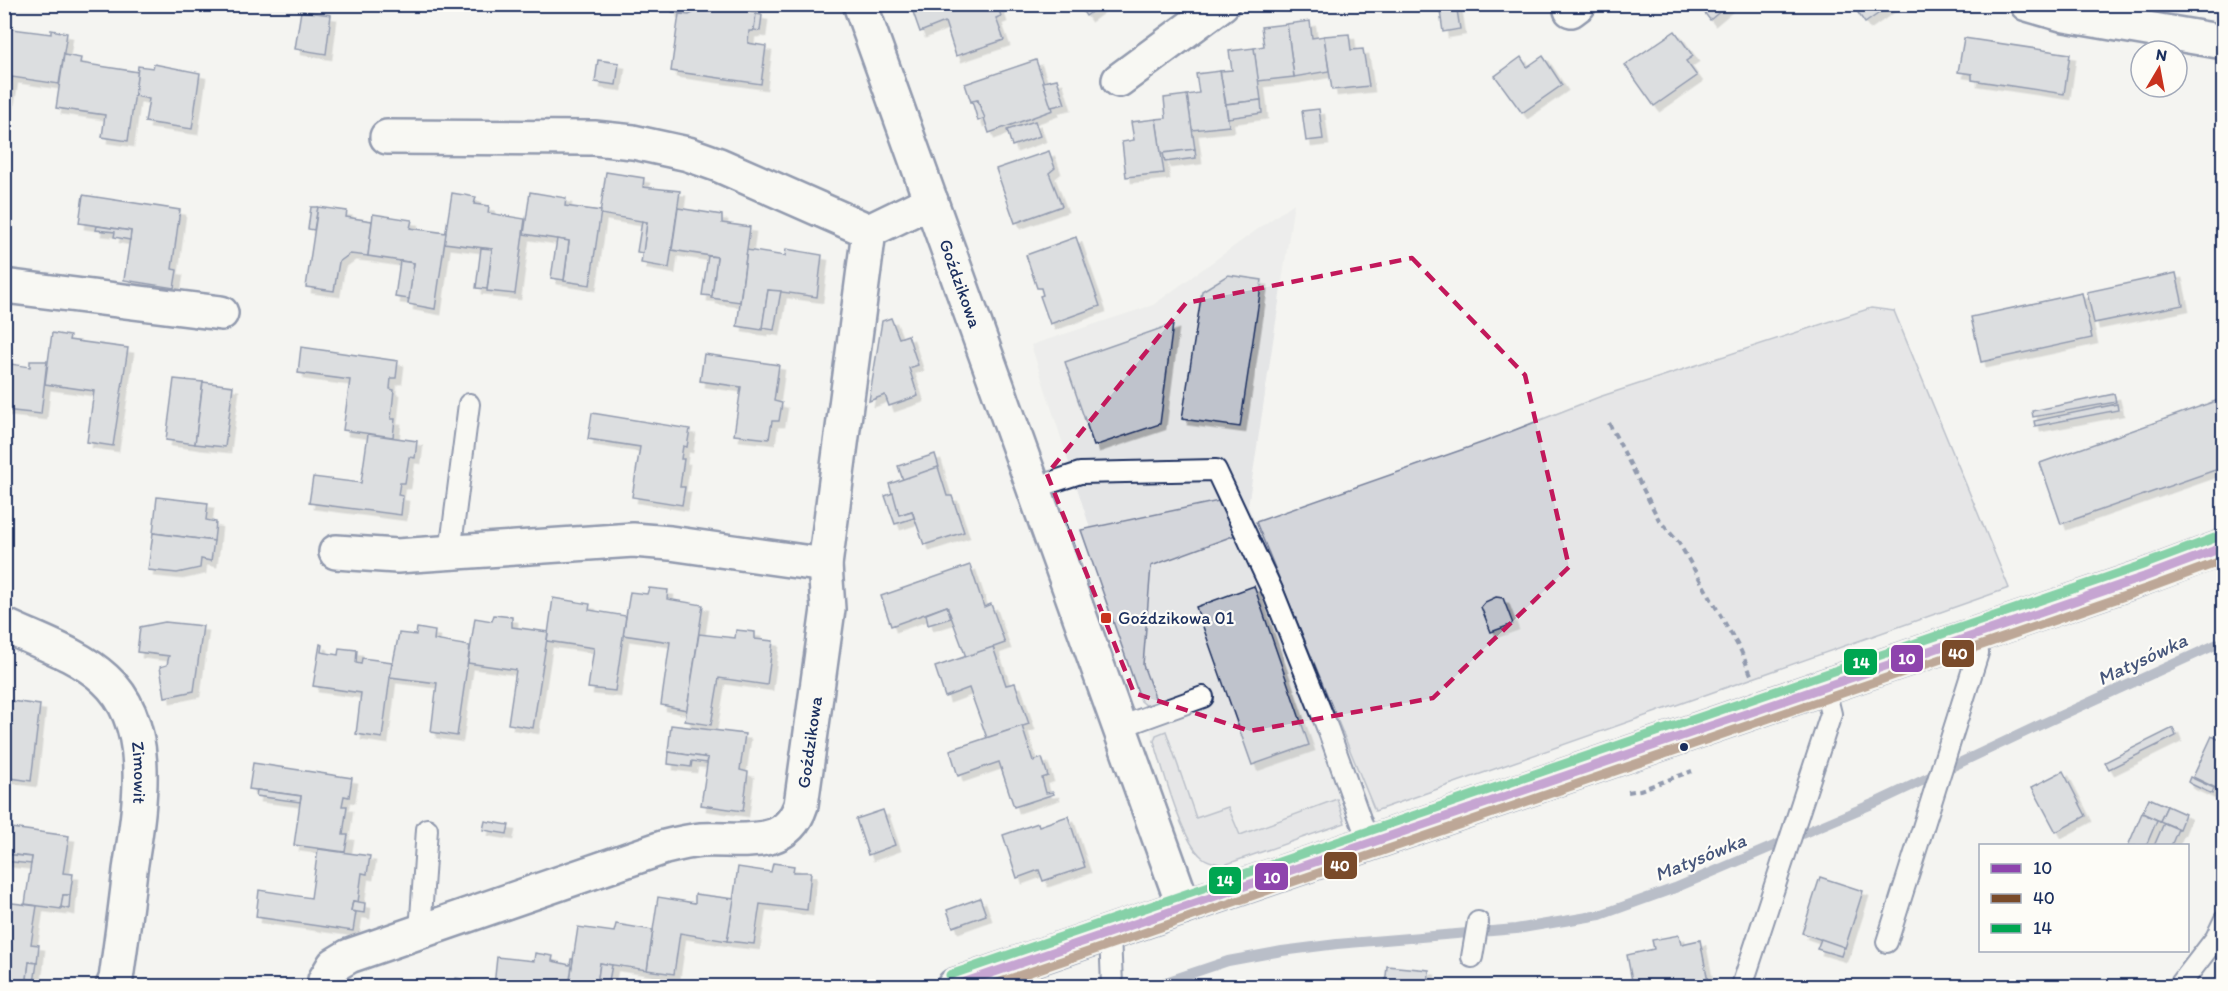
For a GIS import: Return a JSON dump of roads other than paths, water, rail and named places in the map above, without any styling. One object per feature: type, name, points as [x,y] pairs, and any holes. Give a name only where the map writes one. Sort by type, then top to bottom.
[{"type":"street","name":"Goździkowa","points":[[860,4],[1184,907]]},
{"type":"street","points":[[1119,80],[1222,4]]},
{"type":"street","points":[[2027,4],[2065,15],[2223,42]]},
{"type":"street","points":[[387,137],[594,138],[633,142],[688,154],[719,165],[868,231],[931,201]]},
{"type":"street","name":"Goździkowa","points":[[325,980],[334,965],[349,956],[665,847],[699,840],[768,838],[781,834],[790,827],[801,805],[828,609],[825,566],[868,231]]},
{"type":"street","points":[[4,286],[221,313]]},
{"type":"street","points":[[336,552],[397,556],[633,540],[670,543],[825,566]]},
{"type":"street","points":[[954,987],[2144,577],[2223,547]]},
{"type":"street","name":"Zimowit","points":[[4,625],[86,664],[105,679],[120,696],[131,716],[136,733],[140,799],[116,979],[113,987]]},
{"type":"lane","points":[[450,553],[469,404]]},
{"type":"lane","points":[[1034,488],[1080,473],[1216,470],[1273,592],[1329,732],[1369,844]]},
{"type":"lane","points":[[1887,942],[1978,653],[1975,634]]},
{"type":"lane","points":[[1742,987],[1792,826],[1831,714],[1824,686]]},
{"type":"lane","points":[[1120,727],[1203,697]]},
{"type":"lane","points":[[420,932],[427,829]]},
{"type":"lane","points":[[2179,987],[2216,938],[2223,921]]},
{"type":"lane","points":[[1472,957],[1478,922]]},
{"type":"lane","points":[[1110,933],[1112,987]]},
{"type":"waterway","name":"Matysówka","points":[[1154,986],[1228,961],[1282,951],[1337,944],[1516,929],[1600,915],[1675,888],[1877,802],[2224,641]]},
{"type":"place","name":"Goździkowa 01","points":[[1106,618]]}]
